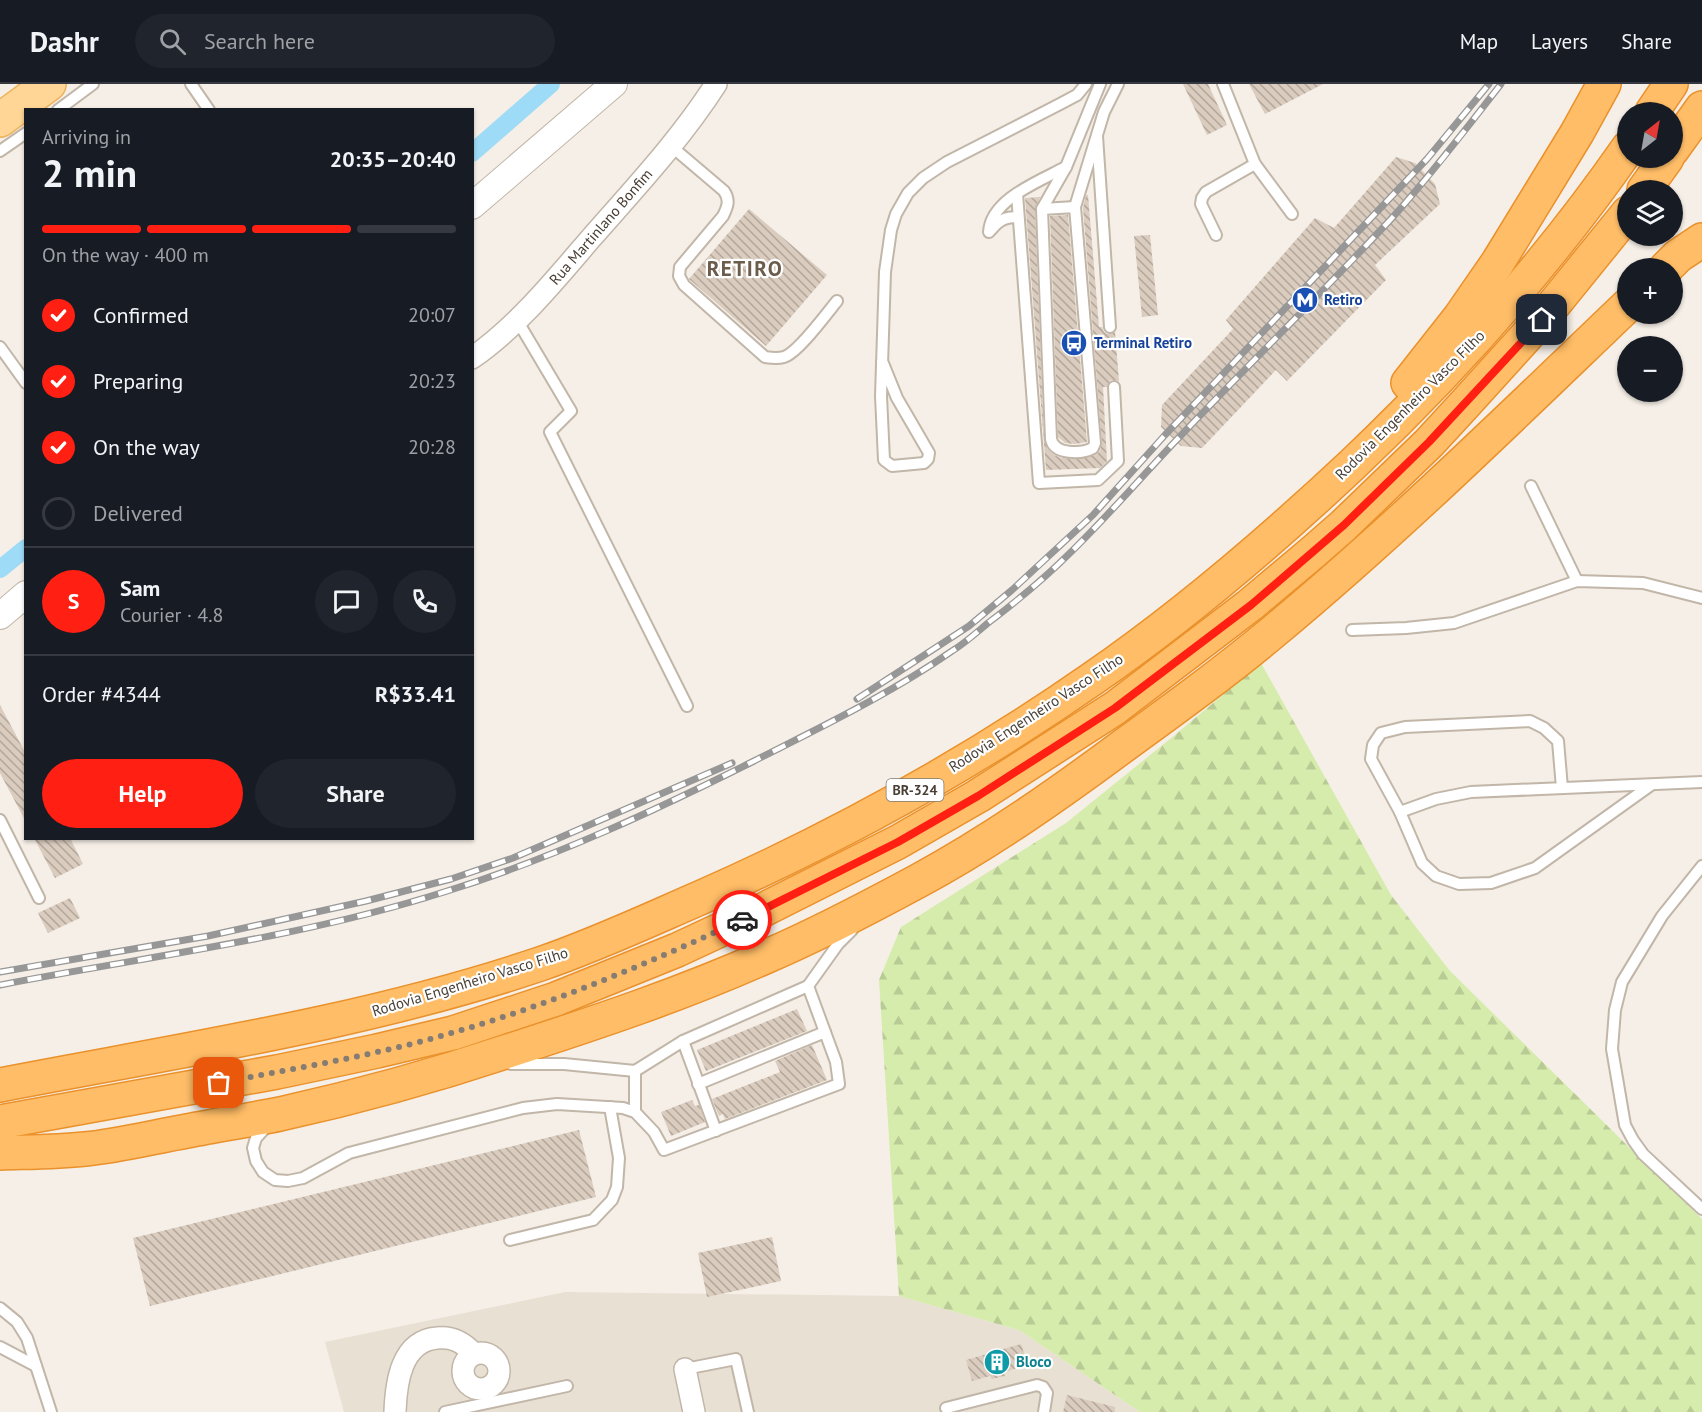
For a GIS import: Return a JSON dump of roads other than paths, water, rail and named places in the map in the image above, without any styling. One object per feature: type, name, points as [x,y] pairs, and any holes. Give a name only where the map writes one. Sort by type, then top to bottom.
[{"type":"highway","points":[[1318,497],[1460,317],[1528,214],[1604,84]]},
{"type":"highway","points":[[1659,102],[1671,84]]},
{"type":"highway","points":[[1683,135],[1702,108]]},
{"type":"highway","name":"Rodovia Engenheiro Vasco Filho","points":[[0,1085],[267,1035],[363,1014],[438,995],[539,964],[747,877],[879,810],[956,766],[1093,678],[1224,578],[1318,497],[1406,414],[1497,317],[1617,164]]},
{"type":"highway","name":"BR-324","points":[[0,1122],[277,1072],[453,1033],[556,999],[677,950],[765,909],[898,842],[978,796],[1115,708],[1251,605],[1312,553],[1344,525],[1464,405],[1542,320],[1617,227]]},
{"type":"highway","points":[[1676,258],[1702,240]]},
{"type":"highway","points":[[0,1153],[88,1149],[280,1114],[402,1083],[465,1065],[688,988],[811,936],[877,903],[1011,826],[1140,734],[1256,646],[1387,532],[1617,315]]},
{"type":"highway","points":[[688,988],[814,906],[898,842]]},
{"type":"main road","points":[[0,94],[13,84]]},
{"type":"main road","points":[[0,120],[49,84]]},
{"type":"street","points":[[474,204],[614,84]]},
{"type":"street","name":"Rua Martinlano Bonfim","points":[[474,357],[490,346],[544,292],[671,146],[716,84]]},
{"type":"street","points":[[0,616],[24,596]]},
{"type":"street","points":[[395,1412],[396,1385],[401,1369],[409,1354],[418,1344],[428,1339],[442,1337],[466,1345],[474,1354]]},
{"type":"street","points":[[685,1369],[694,1412]]},
{"type":"lane","points":[[61,108],[93,84]]},
{"type":"lane","points":[[191,84],[208,108]]},
{"type":"lane","points":[[882,361],[897,398],[929,453],[924,463],[892,466],[884,460],[881,396],[882,361],[886,251],[896,214],[908,193],[923,178],[947,162],[1077,95],[1086,84]]},
{"type":"lane","points":[[1100,84],[1066,167],[1042,209],[1051,439],[1052,445],[1058,450],[1087,451],[1095,443],[1075,207],[1104,112],[1118,84]]},
{"type":"lane","points":[[1223,84],[1255,164],[1292,214]]},
{"type":"lane","points":[[1067,100],[1085,101],[1088,106],[1087,115]]},
{"type":"lane","points":[[0,151],[24,134]]},
{"type":"lane","points":[[1096,136],[1110,327]]},
{"type":"lane","points":[[671,146],[723,191],[728,198],[728,206],[723,216],[680,267],[679,276],[684,285],[765,357],[774,359],[786,357],[795,350],[837,301]]},
{"type":"lane","points":[[1216,235],[1201,204],[1202,198],[1206,192],[1255,164]]},
{"type":"lane","points":[[1018,217],[1004,218],[989,232],[989,225],[995,213],[1005,202],[1066,167]]},
{"type":"lane","points":[[1017,194],[1039,483],[1098,480],[1118,461],[1114,387]]},
{"type":"lane","points":[[1042,209],[1075,207]]},
{"type":"lane","points":[[517,320],[571,411],[550,432],[687,706]]},
{"type":"lane","points":[[0,347],[24,380]]},
{"type":"lane","points":[[1531,486],[1577,581]]},
{"type":"lane","points":[[1352,630],[1454,623],[1577,581],[1643,583],[1702,598]]},
{"type":"lane","points":[[1563,788],[1558,741],[1545,728],[1530,721],[1406,727],[1381,734],[1373,745],[1371,759],[1400,812],[1422,863],[1436,876],[1459,884],[1491,883],[1535,868],[1651,785]]},
{"type":"lane","points":[[1400,812],[1436,799],[1471,792],[1702,783]]},
{"type":"lane","points":[[0,820],[39,898]]},
{"type":"lane","points":[[1702,866],[1662,916],[1622,982],[1615,1010],[1612,1049],[1625,1125],[1633,1140],[1643,1154],[1702,1209]]},
{"type":"lane","points":[[465,1065],[536,1063],[634,1071],[683,1041],[808,986],[838,944],[877,903]]},
{"type":"lane","points":[[280,1114],[256,1138],[253,1148],[256,1161],[263,1172],[275,1180],[288,1181],[303,1178],[349,1153],[523,1108],[557,1104],[623,1108],[635,1112],[654,1132],[664,1150],[839,1084],[836,1062],[808,986]]},
{"type":"lane","points":[[698,1084],[825,1032]]},
{"type":"lane","points":[[683,1041],[716,1131]]},
{"type":"lane","points":[[634,1071],[635,1112]]},
{"type":"lane","points":[[510,1240],[593,1220],[612,1200],[619,1158],[610,1107]]},
{"type":"lane","points":[[0,1308],[16,1322],[27,1338],[51,1412]]},
{"type":"lane","points":[[0,1347],[36,1366]]},
{"type":"lane","points":[[685,1369],[736,1359],[748,1412]]},
{"type":"lane","points":[[946,1408],[1037,1385],[1043,1387],[1047,1393],[1044,1412]]},
{"type":"lane","points":[[445,1412],[478,1408],[567,1386]]},
{"type":"waterway","points":[[474,151],[551,84]]},
{"type":"waterway","points":[[0,569],[24,550]]},
{"type":"railway","points":[[857,699],[969,626],[1012,590],[1093,515],[1165,435],[1427,159],[1489,84]]},
{"type":"railway","points":[[0,985],[224,945],[335,922],[484,879],[602,833],[678,798],[830,723],[904,682],[970,638],[1041,580],[1086,537],[1392,218],[1501,84]]},
{"type":"railway","points":[[0,972],[208,936],[366,901],[451,879],[513,858],[732,763]]},
{"type":"place","name":"Retiro","points":[[1305,300]]},
{"type":"place","name":"Terminal Retiro","points":[[1074,343]]},
{"type":"place","name":"Bloco","points":[[997,1362]]},
{"type":"district","name":"RETIRO","points":[[745,269]]}]
